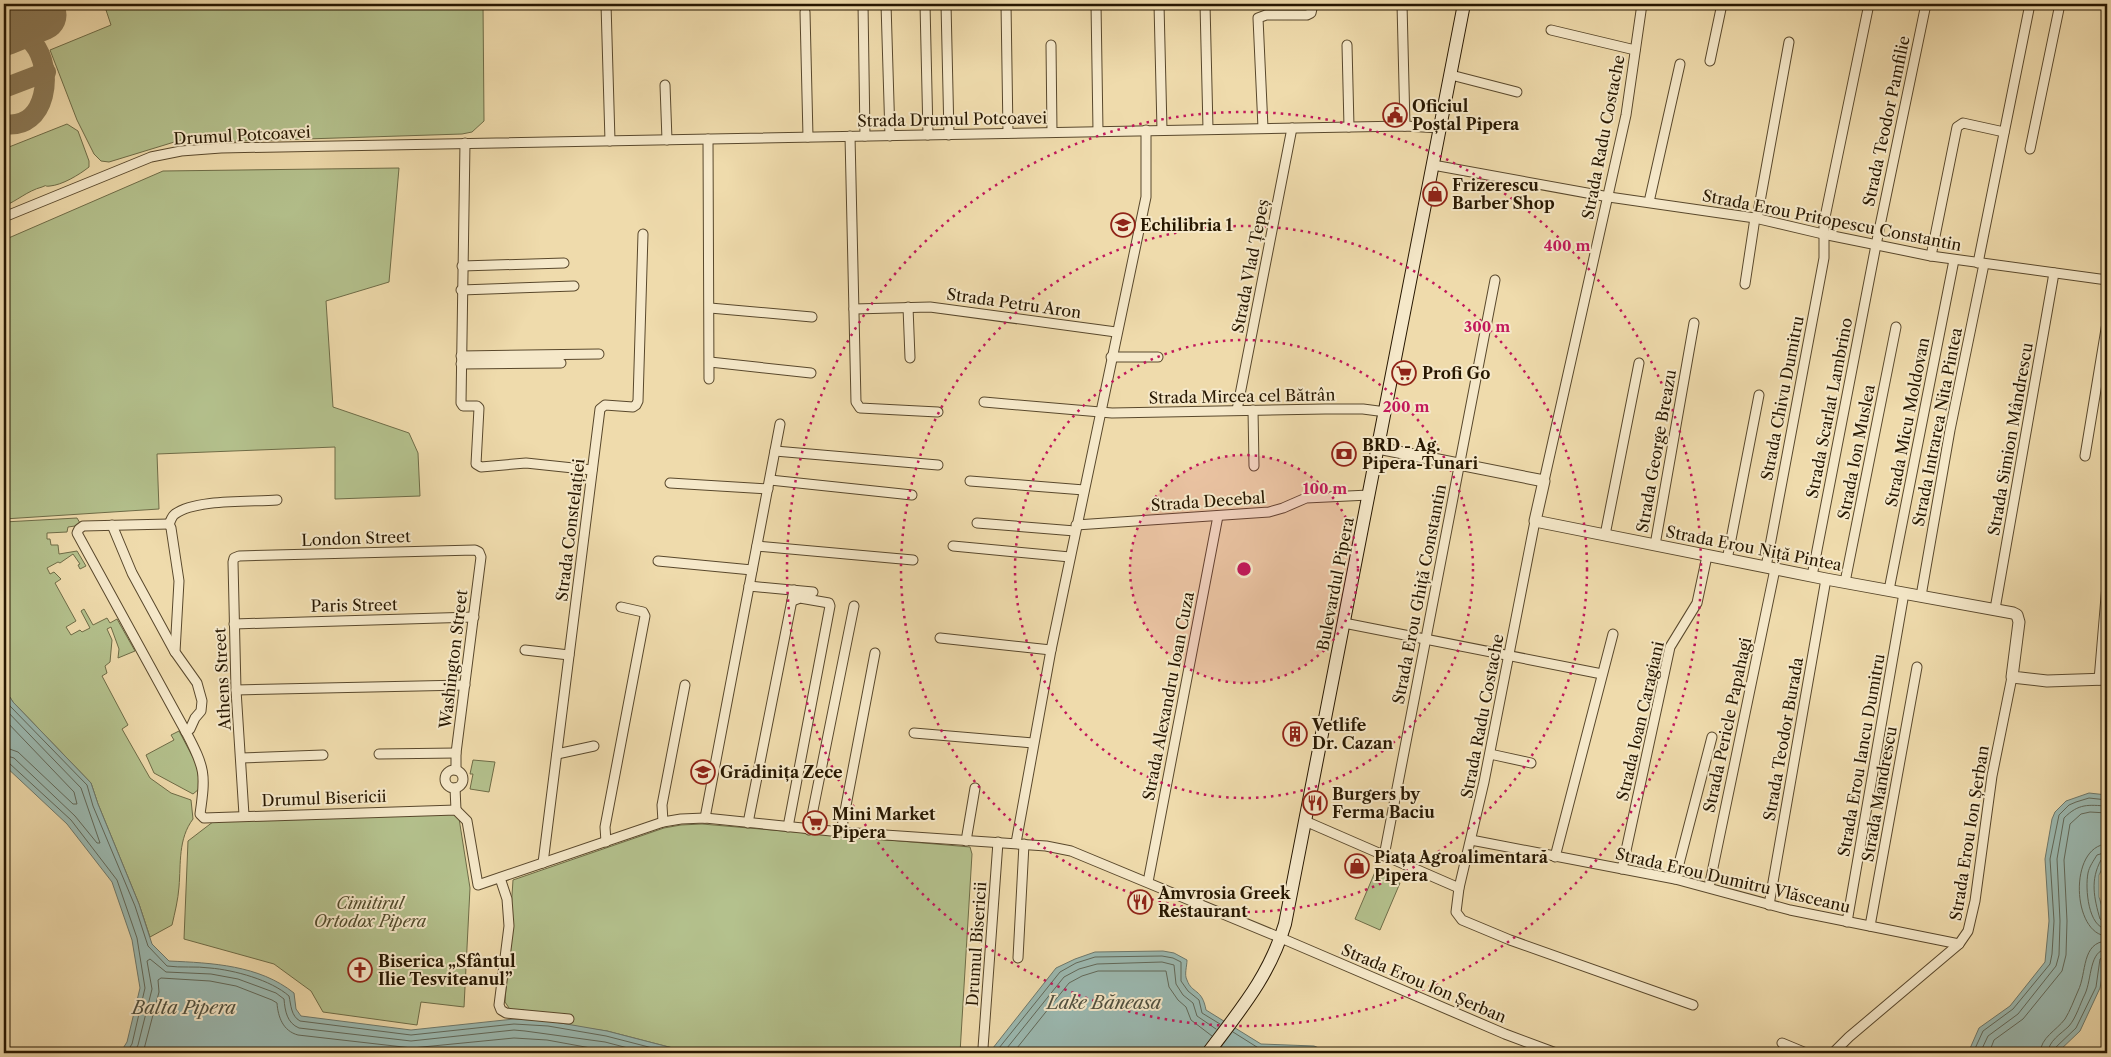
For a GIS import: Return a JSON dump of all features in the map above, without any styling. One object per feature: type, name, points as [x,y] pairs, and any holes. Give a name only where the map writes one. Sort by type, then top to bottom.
[{"type":"main road","name":"Bulevardul Pipera","points":[[1208,1053],[1269,967],[1281,938],[1287,916],[1464,4]]},
{"type":"street","points":[[606,4],[610,141]]},
{"type":"street","points":[[863,4],[865,136]]},
{"type":"street","points":[[886,4],[890,136]]},
{"type":"street","points":[[926,4],[928,135]]},
{"type":"street","points":[[946,4],[949,134]]},
{"type":"street","points":[[1006,4],[1008,134]]},
{"type":"street","points":[[1096,4],[1098,131]]},
{"type":"street","points":[[1159,4],[1162,130]]},
{"type":"street","points":[[1205,4],[1208,129]]},
{"type":"street","points":[[1263,128],[1258,18],[1266,15],[1307,15],[1311,13],[1313,4]]},
{"type":"street","points":[[1402,4],[1405,126]]},
{"type":"street","name":"Strada Radu Costache","points":[[1544,481],[1582,304],[1609,197],[1626,115],[1642,4]]},
{"type":"street","points":[[1710,62],[1722,4]]},
{"type":"street","name":"Strada Chivu Dumitru","points":[[1770,568],[1824,258],[1824,222],[1869,4]]},
{"type":"street","name":"Strada Teodor Pamfilie","points":[[1876,245],[1926,4]]},
{"type":"street","name":"Strada Intrarea Nita Pintea","points":[[1921,596],[2004,132],[2030,4]]},
{"type":"street","points":[[2030,149],[2060,4]]},
{"type":"street","points":[[806,12],[808,137]]},
{"type":"street","points":[[1551,30],[1635,50]]},
{"type":"street","points":[[1744,284],[1789,42]]},
{"type":"street","points":[[1051,45],[1052,132]]},
{"type":"street","points":[[1347,45],[1349,127]]},
{"type":"street","points":[[1649,202],[1680,64]]},
{"type":"street","points":[[1450,75],[1517,92]]},
{"type":"street","points":[[665,85],[667,140]]},
{"type":"street","points":[[1931,256],[1958,126],[1963,123],[2004,132]]},
{"type":"street","name":"Strada Drumul Potcoavei","points":[[465,143],[1263,128],[1405,126],[1440,128]]},
{"type":"street","name":"Strada Vlad Țepeș","points":[[1237,410],[1292,128]]},
{"type":"street","points":[[1018,958],[1020,843],[1033,743],[1116,332],[1146,197],[1146,130]]},
{"type":"street","points":[[850,136],[854,375],[857,405],[860,408],[938,412]]},
{"type":"street","points":[[708,139],[709,379]]},
{"type":"street","points":[[465,143],[461,403],[463,406],[477,406],[479,408],[475,459],[478,466],[526,463],[592,470]]},
{"type":"street","name":"Drumul Potcoavei","points":[[4,217],[151,157],[181,151],[221,148],[465,143]]},
{"type":"street","name":"Strada Erou Pritopescu Constantin","points":[[1433,165],[1609,197],[1756,218],[1823,234],[1954,260],[2107,280]]},
{"type":"street","name":"Strada Constelației","points":[[543,863],[592,470],[602,406],[633,407],[638,401],[643,234]]},
{"type":"street","name":"Strada Scarlat Lambrino","points":[[1812,576],[1876,245]]},
{"type":"street","name":"Strada Micu Moldovan","points":[[1889,590],[1954,260]]},
{"type":"street","points":[[462,266],[564,263]]},
{"type":"street","name":"Strada Simion Mândrescu","points":[[1995,609],[2054,274]]},
{"type":"street","name":"Strada Erou Ghiță Constantin","points":[[1384,856],[1495,280]]},
{"type":"street","points":[[462,290],[574,286]]},
{"type":"street","points":[[908,307],[910,358]]},
{"type":"street","name":"Strada Petru Aron","points":[[854,309],[908,307],[956,310],[1116,332]]},
{"type":"street","points":[[710,308],[812,317]]},
{"type":"street","name":"Strada George Breazu","points":[[1655,545],[1694,323]]},
{"type":"street","points":[[2085,456],[2107,323]]},
{"type":"street","name":"Strada Ion Muslea","points":[[1845,582],[1896,327]]},
{"type":"street","points":[[461,360],[599,354]]},
{"type":"street","points":[[1111,357],[1158,357]]},
{"type":"street","points":[[461,360],[561,363]]},
{"type":"street","points":[[710,362],[810,373]]},
{"type":"street","points":[[1605,535],[1639,363]]},
{"type":"street","points":[[1727,560],[1759,395]]},
{"type":"street","name":"Strada Mircea cel Bătrân","points":[[984,402],[1100,412],[1363,409],[1386,412]]},
{"type":"street","points":[[1253,410],[1254,466]]},
{"type":"street","points":[[705,818],[780,424]]},
{"type":"street","points":[[1378,448],[1544,481],[1536,522]]},
{"type":"street","points":[[775,451],[938,465]]},
{"type":"street","points":[[970,481],[1084,490]]},
{"type":"street","points":[[670,483],[769,484],[912,494]]},
{"type":"street","name":"Strada Decebal","points":[[977,523],[1076,528],[1276,510],[1306,498],[1369,495]]},
{"type":"street","points":[[176,652],[179,580],[169,524],[173,515],[179,511],[207,503],[277,500]]},
{"type":"street","name":"Strada Alexandru Ioan Cuza","points":[[1148,882],[1218,516]]},
{"type":"street","name":"Strada Radu Costache","points":[[1536,522],[1472,840],[1459,888],[1457,915],[1462,920],[1510,940],[1693,1005]]},
{"type":"street","name":"Strada Erou Niță Pintea","points":[[1536,522],[2015,614],[2019,620],[2012,677]]},
{"type":"street","name":"Drumul Bisericii","points":[[169,524],[83,526],[78,529],[77,533],[199,757],[204,771],[202,816],[456,810]]},
{"type":"street","points":[[112,525],[132,573],[176,652],[197,683],[202,701],[201,711],[190,729],[186,732]]},
{"type":"street","points":[[757,546],[913,560]]},
{"type":"street","points":[[953,546],[1070,557]]},
{"type":"street","name":"London Street","points":[[234,558],[239,556],[474,550],[479,552]]},
{"type":"street","name":"Washington Street","points":[[456,770],[456,753],[481,557],[479,552]]},
{"type":"street","name":"Strada Ioan Caragiani","points":[[1622,869],[1670,647],[1697,603],[1707,556]]},
{"type":"street","name":"Athens Street","points":[[234,558],[236,690],[244,815]]},
{"type":"street","points":[[658,561],[752,570]]},
{"type":"street","name":"Strada Pericle Papahagi","points":[[1709,887],[1770,568]]},
{"type":"street","name":"Strada Teodor Burada","points":[[1769,905],[1826,579]]},
{"type":"street","points":[[2012,677],[2047,681],[2103,679],[2107,585]]},
{"type":"street","points":[[749,586],[813,592]]},
{"type":"street","points":[[748,823],[794,590]]},
{"type":"street","name":"Strada Erou Iancu Dumitru","points":[[1847,922],[1904,593]]},
{"type":"street","points":[[788,827],[830,606],[829,603],[800,598],[792,602]]},
{"type":"street","points":[[809,830],[854,606]]},
{"type":"street","points":[[606,842],[605,827],[645,616],[643,612],[621,607]]},
{"type":"street","name":"Paris Street","points":[[234,624],[474,617]]},
{"type":"street","points":[[1344,622],[1602,674]]},
{"type":"street","points":[[1555,857],[1613,634]]},
{"type":"street","points":[[940,638],[1052,650]]},
{"type":"street","points":[[525,650],[569,655]]},
{"type":"street","points":[[840,832],[875,653]]},
{"type":"street","name":"Strada Mandrescu","points":[[1870,926],[1917,667]]},
{"type":"street","name":"Strada Erou Ion Șerban","points":[[1832,1053],[1959,944],[1968,931],[1975,901],[1992,776],[2012,677]]},
{"type":"street","points":[[662,822],[662,804],[685,685]]},
{"type":"street","points":[[236,690],[465,686]]},
{"type":"street","points":[[914,733],[1033,743]]},
{"type":"street","points":[[1675,879],[1712,737]]},
{"type":"street","points":[[557,754],[594,746]]},
{"type":"street","points":[[379,754],[456,753]]},
{"type":"street","points":[[1490,754],[1531,763]]},
{"type":"street","points":[[240,758],[323,755]]},
{"type":"street","points":[[456,770],[461,772],[464,779],[460,786],[455,788],[447,785],[445,779],[448,772],[456,770]]},
{"type":"street","points":[[455,788],[456,810],[467,821],[474,886],[662,822],[680,818],[705,818],[809,830],[1020,843],[1071,851],[1281,938]]},
{"type":"street","points":[[966,841],[975,788]]},
{"type":"street","points":[[1305,822],[1459,888]]},
{"type":"street","name":"Strada Erou Dumitru Vlăsceanu","points":[[1472,840],[1675,879],[1769,905],[1959,944]]},
{"type":"street","name":"Drumul Bisericii","points":[[983,1048],[998,842]]},
{"type":"street","points":[[500,878],[507,899],[509,926],[501,1010],[506,1013],[569,1020]]},
{"type":"street","name":"Strada Erou Ion Șerban","points":[[1281,938],[1505,1034],[1556,1053]]},
{"type":"street","points":[[1782,1043],[1806,1053]]},
{"type":"green space","points":[[104,4],[483,4],[484,121],[472,132],[462,134],[212,142],[194,136],[109,162],[101,161],[94,154],[77,120],[50,50],[111,25]]},
{"type":"green space","points":[[67,124],[78,131],[89,161],[89,167],[65,182],[37,189],[4,206],[4,149]]},
{"type":"green space","points":[[399,168],[389,282],[326,301],[333,407],[409,433],[418,453],[420,496],[335,499],[335,447],[157,454],[159,509],[4,519],[4,240],[163,171]]},
{"type":"green space","points":[[77,518],[80,523],[68,527],[67,532],[47,533],[47,539],[50,539],[51,545],[58,545],[59,554],[77,551],[86,566],[80,569],[78,565],[80,564],[73,554],[60,563],[58,562],[47,568],[50,574],[54,572],[61,579],[55,583],[76,621],[66,627],[71,635],[80,630],[82,632],[90,628],[81,611],[84,609],[93,625],[107,618],[110,623],[117,619],[135,651],[118,658],[119,649],[111,627],[107,629],[112,640],[110,662],[105,666],[107,673],[102,676],[128,725],[122,729],[150,778],[171,793],[191,800],[193,819],[188,827],[183,843],[180,860],[179,892],[172,925],[150,937],[139,904],[91,783],[13,702],[4,688],[4,522]]},
{"type":"green space","points":[[179,731],[198,767],[199,789],[193,794],[154,773],[146,755],[174,740],[171,735]]},
{"type":"green space","points":[[473,760],[495,762],[489,792],[470,789],[473,774],[470,774]]},
{"type":"green space","name":"Cimitirul Ortodox Pipera","points":[[458,812],[470,888],[464,1007],[421,1002],[417,1025],[323,1012],[311,991],[274,964],[184,939],[188,841],[218,818]]},
{"type":"green space","points":[[702,824],[970,847],[972,854],[960,1053],[692,1053],[607,1031],[526,1020],[524,1010],[511,1011],[505,1002],[513,880],[664,828]]},
{"type":"green space","points":[[1375,872],[1400,883],[1380,930],[1355,919]]},
{"type":"water","name":"Balta Pipera","points":[[4,688],[13,702],[91,783],[139,904],[152,944],[169,961],[234,967],[266,976],[294,993],[296,1009],[301,1016],[411,1030],[514,1019],[549,1021],[607,1031],[692,1053],[120,1053],[127,1042],[140,988],[132,940],[112,882],[67,824],[4,765]]},
{"type":"water","points":[[2089,793],[2107,795],[2107,859],[2099,875],[2099,897],[2106,920],[2106,956],[2100,988],[2080,1031],[2057,1053],[1968,1053],[1979,1028],[2010,1006],[2045,962],[2049,921],[2045,859],[2052,819],[2055,812],[2066,801]]},
{"type":"water","name":"Lake Băneasa","points":[[1163,951],[1174,953],[1187,960],[1186,978],[1192,988],[1202,998],[1206,1010],[1261,1044],[1314,1046],[1331,1053],[989,1053],[1056,968],[1095,952]]},
{"type":"taxiway","points":[[4,25],[20,32],[33,43],[40,54],[45,82],[43,96],[38,108],[30,118],[18,124],[4,124]]},
{"type":"taxiway","points":[[4,88],[46,72]]},
{"type":"runway","points":[[4,30],[41,15]]},
{"type":"place","name":"Oficiul Poștal Pipera","points":[[1395,115]]},
{"type":"place","name":"Frizerescu Barber Shop","points":[[1435,194]]},
{"type":"place","name":"Echilibria 1","points":[[1123,225]]},
{"type":"place","name":"Profi Go","points":[[1404,373]]},
{"type":"place","name":"BRD - Ag. Pipera-Tunari","points":[[1344,454]]},
{"type":"place","name":"Vetlife Dr. Cazan","points":[[1295,734]]},
{"type":"place","name":"Grădinița Zece","points":[[703,772]]},
{"type":"place","name":"Burgers by Ferma Baciu","points":[[1315,803]]},
{"type":"place","name":"Mini Market Pipera","points":[[815,823]]},
{"type":"place","name":"Piața Agroalimentară Pipera","points":[[1357,866]]},
{"type":"place","name":"Amvrosia Greek Restaurant","points":[[1140,902]]},
{"type":"place","name":"Biserica „Sfântul Ilie Tesviteanul”","points":[[360,970]]}]
